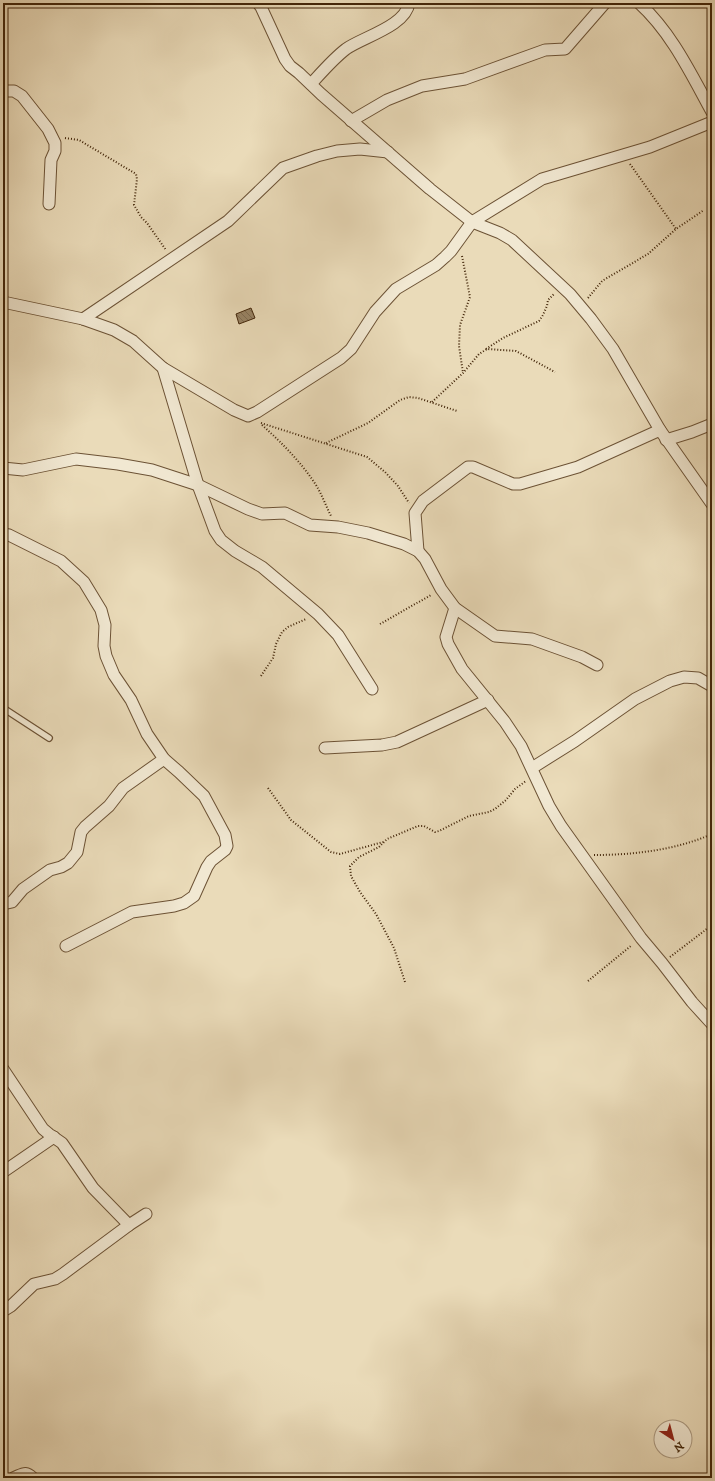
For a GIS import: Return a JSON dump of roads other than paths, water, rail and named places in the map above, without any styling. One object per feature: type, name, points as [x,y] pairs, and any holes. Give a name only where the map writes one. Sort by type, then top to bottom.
[{"type":"street","points":[[258,3],[262,7],[285,60],[290,66],[430,189],[472,222],[500,233],[512,240],[559,283],[580,305],[613,349],[666,440],[712,504]]},
{"type":"street","points":[[311,84],[339,55],[347,49],[401,18],[406,12],[409,3]]},
{"type":"street","points":[[352,121],[387,100],[422,86],[465,79],[545,50],[565,49],[605,3]]},
{"type":"street","points":[[639,3],[672,40],[712,112]]},
{"type":"street","points":[[3,92],[14,91],[22,96],[48,129],[53,139],[56,147],[51,160],[49,204]]},
{"type":"street","points":[[3,302],[82,319],[114,330],[132,341],[163,368],[234,410],[244,415],[252,415],[341,358],[351,349],[375,312],[396,289],[436,265],[451,251],[472,222],[542,179],[650,147],[712,122]]},
{"type":"street","points":[[82,319],[228,221],[283,168],[317,156],[337,151],[360,149],[388,152]]},
{"type":"street","points":[[163,368],[198,485],[215,532],[221,540],[235,551],[262,567],[318,614],[338,635],[372,689]]},
{"type":"street","points":[[666,440],[712,424]]},
{"type":"street","points":[[418,551],[415,512],[423,501],[468,468],[473,467],[513,484],[520,484],[578,467],[660,430]]},
{"type":"street","points":[[3,468],[22,470],[76,459],[152,470],[198,485],[248,510],[262,514],[285,513],[310,525],[338,527],[368,533],[404,544],[418,551],[425,559],[440,589],[455,608],[495,636],[532,639],[582,657],[597,665]]},
{"type":"street","points":[[3,534],[10,535],[61,561],[84,582],[101,610],[105,625],[104,646],[106,656],[114,675],[131,700],[147,734],[164,759],[204,796],[225,835],[227,846],[225,850],[207,867],[194,896],[184,903],[174,906],[132,912],[66,946]]},
{"type":"street","points":[[455,608],[446,637],[462,669],[505,722],[521,746],[561,826],[641,938],[692,1002],[712,1024]]},
{"type":"street","points":[[534,771],[635,700],[670,681],[684,677],[698,678],[712,686]]},
{"type":"street","points":[[325,748],[382,745],[397,742],[488,700]]},
{"type":"street","points":[[3,904],[12,902],[23,889],[50,870],[68,863],[77,852],[81,832],[85,826],[100,815],[123,788],[164,759]]},
{"type":"street","points":[[3,1069],[43,1129],[67,1148],[93,1188],[129,1225]]},
{"type":"street","points":[[3,1172],[54,1137]]},
{"type":"street","points":[[3,1311],[11,1306],[30,1286],[38,1282],[55,1279],[146,1214]]},
{"type":"street","points":[[13,1478],[25,1473],[33,1478]]},
{"type":"lane","points":[[3,708],[49,738]]}]
